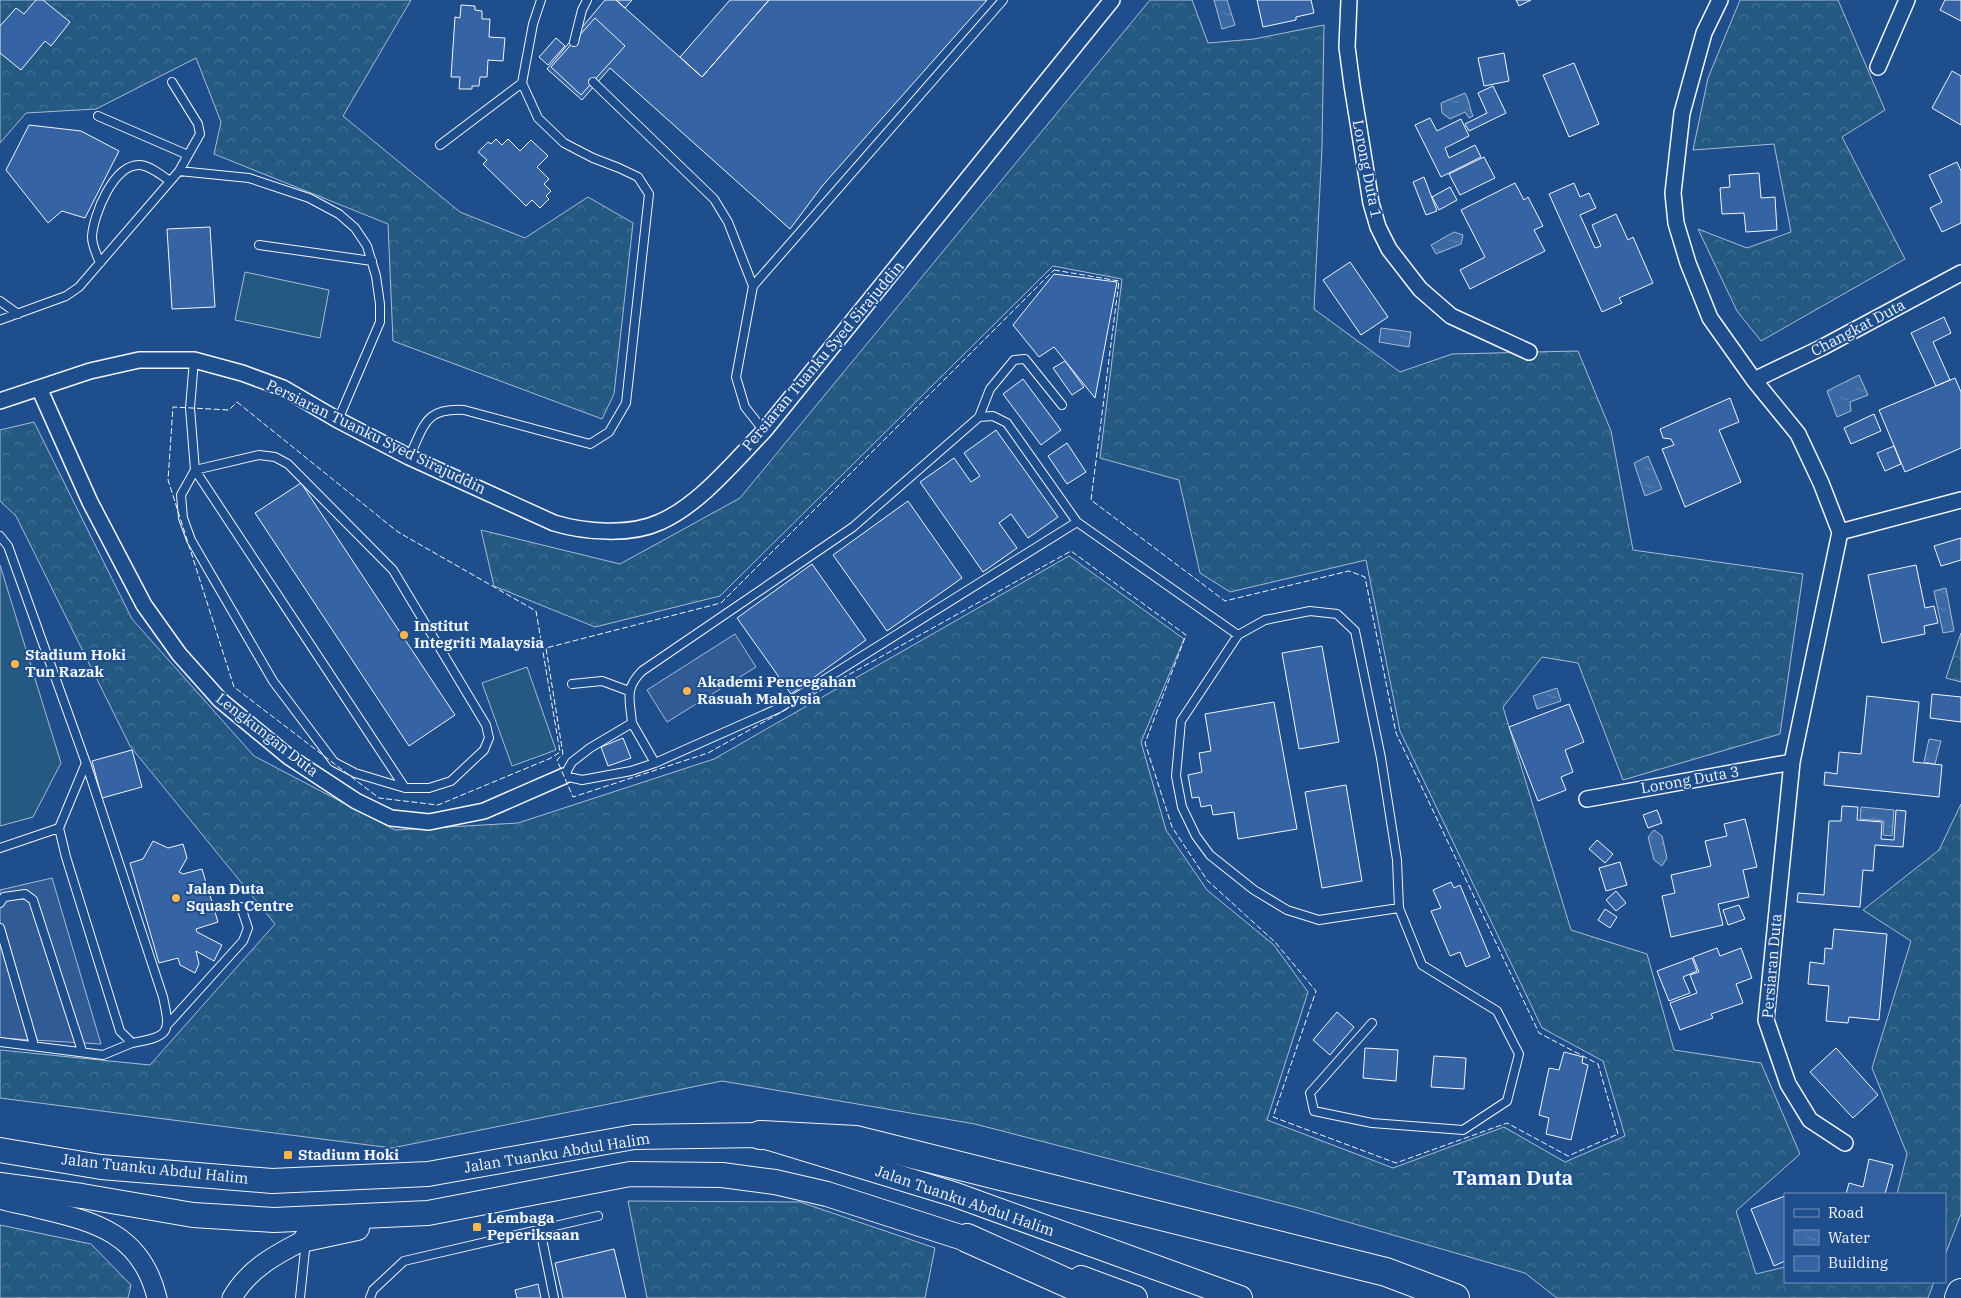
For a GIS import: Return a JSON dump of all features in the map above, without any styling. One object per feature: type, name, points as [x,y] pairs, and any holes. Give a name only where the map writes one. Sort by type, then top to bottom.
[{"type":"highway","points":[[760,1135],[856,1140],[1386,1272],[1455,1298]]},
{"type":"highway","points":[[967,1238],[1101,1298]]},
{"type":"highway","points":[[1959,1298],[1961,1293]]},
{"type":"main road","name":"Jalan Tuanku Abdul Halim","points":[[0,1150],[101,1167],[272,1181],[428,1174],[634,1137],[760,1135],[953,1194],[1240,1298]]},
{"type":"main road","points":[[306,1239],[630,1174],[722,1175],[775,1182],[827,1194],[967,1238],[1136,1298]]},
{"type":"main road","points":[[0,1185],[82,1196],[193,1215],[274,1220],[428,1213]]},
{"type":"street","name":"Persiaran Tuanku Syed Sirajuddin","points":[[0,401],[90,371],[139,360],[194,360],[242,373],[283,388],[338,420],[409,457],[554,523],[575,529],[634,529],[659,523],[706,490],[764,431],[1112,0]]},
{"type":"street","name":"Lorong Duta 1","points":[[1349,0],[1347,47],[1352,85],[1371,203],[1378,227],[1389,249],[1420,289],[1451,316],[1529,352]]},
{"type":"street","points":[[1720,0],[1704,33],[1682,113],[1674,201],[1676,223],[1688,263],[1710,318],[1754,380],[1798,434],[1821,483],[1840,532],[1792,762]]},
{"type":"street","points":[[1878,67],[1907,0]]},
{"type":"street","name":"Changkat Duta","points":[[1754,380],[1821,348],[1961,273]]},
{"type":"street","name":"Lengkungan Duta","points":[[39,388],[90,502],[144,605],[179,654],[220,700],[289,756],[356,801],[391,818],[429,822],[484,811],[564,776]]},
{"type":"street","points":[[1840,532],[1961,500]]},
{"type":"street","name":"Lorong Duta 3","points":[[1587,799],[1792,762]]},
{"type":"street","name":"Persiaran Duta","points":[[1792,762],[1766,1020],[1788,1084],[1810,1120],[1845,1143]]},
{"type":"street","points":[[0,1199],[68,1215],[115,1234],[132,1247],[144,1263],[152,1279],[157,1298]]},
{"type":"street","points":[[232,1298],[253,1272],[270,1258],[306,1239]]},
{"type":"lane","points":[[409,457],[428,418],[446,409],[464,410],[590,444],[609,432],[626,404],[649,194],[638,177],[593,158],[564,142],[538,118],[522,83],[533,24],[541,0]]},
{"type":"lane","points":[[574,42],[582,10],[587,0]]},
{"type":"lane","points":[[764,431],[744,407],[736,377],[753,286],[1002,0]]},
{"type":"lane","points":[[0,320],[66,296],[79,287],[179,171],[200,134],[198,124],[172,82]]},
{"type":"lane","points":[[593,82],[714,199],[728,222],[753,286]]},
{"type":"lane","points":[[440,145],[522,83]]},
{"type":"lane","points":[[98,116],[188,155]]},
{"type":"lane","points":[[100,263],[92,240],[93,221],[114,179],[125,169],[139,165],[152,169],[170,181]]},
{"type":"lane","points":[[179,171],[249,178],[309,198],[339,214],[355,228],[367,246],[372,261],[380,304],[380,322],[338,420]]},
{"type":"lane","points":[[259,244],[372,261]]},
{"type":"lane","points":[[0,301],[18,314]]},
{"type":"lane","points":[[655,763],[632,723],[628,691],[632,680],[642,671],[853,527],[979,417],[990,389],[1014,360],[1025,358],[1062,405]]},
{"type":"lane","points":[[194,360],[190,408],[195,470],[405,788]]},
{"type":"lane","points":[[979,417],[993,416],[1007,423],[1077,522],[1238,635]]},
{"type":"lane","points":[[258,455],[275,457],[288,464],[393,570],[486,725],[489,738],[484,750],[452,781],[429,788],[405,788],[355,773],[334,762],[272,681],[191,540],[183,518],[181,495],[195,470],[258,455]]},
{"type":"lane","points":[[632,723],[590,748],[572,762],[564,776],[582,780],[631,771],[655,763],[779,708],[1077,522]]},
{"type":"lane","points":[[0,536],[8,546],[86,763],[163,997],[169,1023]]},
{"type":"lane","points":[[1372,1022],[1310,1093],[1314,1111],[1372,1123],[1463,1130],[1507,1101],[1519,1054],[1497,1011],[1422,965],[1399,908],[1396,850],[1381,758],[1355,631],[1337,614],[1310,612],[1265,620],[1238,635],[1181,721],[1176,776],[1182,807],[1196,836],[1210,856],[1254,890],[1287,910],[1318,920],[1399,908]]},
{"type":"lane","points":[[572,684],[602,681],[628,691]]},
{"type":"lane","points":[[86,763],[59,828],[66,858],[120,1031],[132,1043]]},
{"type":"lane","points":[[0,848],[59,828]]},
{"type":"lane","points":[[0,903],[4,897],[25,894],[33,900],[82,1052]]},
{"type":"lane","points":[[0,1042],[103,1054],[132,1043],[155,1039],[164,1032],[169,1023],[243,942],[248,928],[241,907]]},
{"type":"lane","points":[[0,928],[34,1045]]},
{"type":"lane","points":[[370,1298],[373,1290],[404,1261],[598,1216]]},
{"type":"lane","points":[[540,1229],[554,1298]]},
{"type":"lane","points":[[300,1298],[306,1239]]},
{"type":"green space","points":[[0,0],[411,0],[343,116],[460,212],[525,238],[588,197],[633,223],[614,394],[602,419],[393,341],[388,224],[214,154],[221,122],[196,58],[96,109],[26,113],[0,143]]},
{"type":"green space","points":[[1150,0],[1192,0],[1208,43],[1254,39],[1324,25],[1322,147],[1314,309],[1400,372],[1452,354],[1578,351],[1611,431],[1633,550],[1803,574],[1780,734],[1623,780],[1578,663],[1542,657],[1503,707],[1571,930],[1647,954],[1674,1050],[1761,1063],[1800,1154],[1736,1211],[1756,1274],[1784,1267],[1784,1283],[1934,1283],[1928,1298],[1557,1298],[1525,1273],[1299,1208],[975,1124],[722,1081],[392,1148],[0,1098],[0,1050],[150,1065],[275,924],[130,746],[16,516],[0,501],[0,430],[34,422],[132,619],[254,756],[395,830],[518,823],[714,759],[1069,556],[1184,639],[1141,742],[1166,830],[1207,890],[1274,945],[1308,992],[1267,1120],[1393,1168],[1504,1127],[1565,1162],[1625,1136],[1603,1061],[1542,1028],[1400,731],[1366,560],[1230,592],[1200,573],[1179,480],[1100,458],[1122,279],[1053,266],[720,596],[595,627],[494,586],[481,530],[620,564],[740,498]]},
{"type":"green space","points":[[1740,0],[1838,0],[1885,110],[1842,137],[1905,259],[1761,341],[1737,311],[1698,229],[1747,248],[1791,232],[1774,144],[1693,150],[1708,78]]},
{"type":"green space","points":[[245,272],[329,290],[320,338],[235,320]]},
{"type":"green space","name":"Stadium Hoki Tun Razak","points":[[0,565],[61,763],[33,817],[0,826]]},
{"type":"green space","points":[[1961,633],[1961,682],[1946,678]]},
{"type":"green space","points":[[527,667],[556,750],[512,766],[482,683]]},
{"type":"green space","points":[[1961,804],[1961,1214],[1946,1252],[1946,1193],[1897,1193],[1907,1154],[1872,1068],[1911,941],[1863,910],[1939,850]]},
{"type":"green space","points":[[628,1201],[800,1202],[935,1248],[925,1298],[647,1298]]},
{"type":"green space","points":[[0,1225],[91,1244],[131,1285],[128,1298],[0,1298]]},
{"type":"shaded area","points":[[735,634],[756,667],[667,722],[647,690]]},
{"type":"shaded area","points":[[52,878],[101,1044],[0,1038],[0,890]]},
{"type":"water","points":[[1214,0],[1227,0],[1235,25],[1222,29]]},
{"type":"water","points":[[1465,93],[1473,116],[1469,118],[1465,112],[1450,119],[1442,113],[1441,103]]},
{"type":"water","points":[[1454,232],[1463,235],[1461,244],[1436,254],[1431,245]]},
{"type":"water","points":[[1381,328],[1411,332],[1409,347],[1379,342]]},
{"type":"water","points":[[1859,375],[1868,395],[1850,402],[1851,411],[1837,417],[1827,391]]},
{"type":"water","points":[[1648,456],[1662,489],[1645,496],[1634,463]]},
{"type":"water","points":[[1946,588],[1954,631],[1943,633],[1934,591]]},
{"type":"water","points":[[1557,688],[1561,701],[1537,709],[1533,696]]},
{"type":"water","points":[[1929,739],[1941,741],[1935,764],[1924,762]]},
{"type":"water","points":[[1861,807],[1894,810],[1892,836],[1883,835],[1884,821],[1860,819]]},
{"type":"water","points":[[1654,830],[1662,836],[1667,858],[1662,866],[1654,860],[1648,837]]},
{"type":"building","points":[[36,0],[43,0],[70,22],[51,46],[45,41],[21,70],[0,53],[0,26],[16,8],[24,14]]},
{"type":"building","points":[[605,0],[616,0],[702,77],[769,0],[987,0],[823,185],[790,229],[610,68],[582,100],[547,69]]},
{"type":"building","points":[[616,0],[632,0],[625,8]]},
{"type":"building","points":[[730,0],[769,0],[702,77],[680,57]]},
{"type":"building","points":[[1257,0],[1311,0],[1314,13],[1296,17],[1296,20],[1263,27]]},
{"type":"building","points":[[1516,0],[1531,0],[1519,6]]},
{"type":"building","points":[[1945,0],[1961,0],[1961,21],[1940,10]]},
{"type":"building","points":[[461,5],[475,6],[475,10],[482,11],[482,19],[490,19],[489,37],[505,38],[503,61],[488,60],[487,77],[480,77],[479,86],[472,86],[472,89],[459,89],[460,77],[451,77],[455,17],[460,18]]},
{"type":"building","points":[[595,18],[625,46],[581,95],[551,67]]},
{"type":"building","points":[[556,38],[565,46],[548,65],[539,57]]},
{"type":"building","points":[[1504,53],[1509,81],[1484,86],[1478,58]]},
{"type":"building","points":[[1574,63],[1599,124],[1569,137],[1543,75]]},
{"type":"building","points":[[1952,71],[1961,76],[1961,125],[1932,108]]},
{"type":"building","points":[[1493,86],[1506,113],[1469,131],[1465,124],[1487,113],[1478,93]]},
{"type":"building","points":[[1430,118],[1437,131],[1461,119],[1469,136],[1445,148],[1449,158],[1475,145],[1481,157],[1441,177],[1415,125]]},
{"type":"building","points":[[29,125],[81,131],[119,151],[85,218],[62,211],[48,223],[6,170]]},
{"type":"building","points":[[496,139],[502,145],[508,139],[520,151],[531,140],[548,156],[537,167],[549,179],[544,184],[551,191],[546,196],[549,199],[540,208],[532,200],[526,206],[483,164],[487,160],[478,152],[488,142],[491,144]]},
{"type":"building","points":[[1484,157],[1495,178],[1460,195],[1449,174]]},
{"type":"building","points":[[1957,162],[1961,171],[1961,223],[1942,232],[1930,208],[1942,202],[1929,175]]},
{"type":"building","points":[[1759,173],[1761,198],[1775,197],[1777,230],[1746,232],[1744,213],[1722,214],[1720,188],[1730,187],[1729,175]]},
{"type":"building","points":[[1424,177],[1437,211],[1426,215],[1413,182]]},
{"type":"building","points":[[1515,183],[1524,200],[1528,197],[1543,226],[1534,230],[1545,251],[1470,289],[1460,270],[1485,257],[1461,210]]},
{"type":"building","points":[[1574,183],[1580,197],[1589,193],[1596,208],[1580,215],[1595,248],[1601,246],[1592,225],[1616,214],[1628,240],[1633,237],[1653,283],[1619,298],[1622,303],[1602,312],[1549,194]]},
{"type":"building","points":[[1450,187],[1457,200],[1439,210],[1432,197]]},
{"type":"building","points":[[210,227],[215,307],[172,309],[167,229]]},
{"type":"building","points":[[1350,262],[1388,317],[1361,335],[1323,280]]},
{"type":"building","points":[[1054,274],[1117,282],[1095,398],[1054,347],[1039,357],[1013,325]]},
{"type":"building","points":[[1944,317],[1951,333],[1933,342],[1950,380],[1936,386],[1911,333]]},
{"type":"building","points":[[1065,361],[1084,387],[1072,395],[1053,368]]},
{"type":"building","points":[[1955,378],[1961,392],[1961,448],[1905,472],[1879,410]]},
{"type":"building","points":[[1023,379],[1061,430],[1041,445],[1003,394]]},
{"type":"building","points":[[1730,398],[1739,422],[1719,430],[1741,482],[1685,507],[1662,449],[1674,445],[1671,439],[1663,438],[1660,429]]},
{"type":"building","points":[[1874,414],[1881,431],[1851,444],[1844,428]]},
{"type":"building","points":[[996,430],[1058,517],[1028,538],[1011,514],[999,523],[1017,548],[983,572],[920,482],[954,458],[971,482],[980,476],[964,453]]},
{"type":"building","points":[[1067,443],[1086,472],[1067,484],[1048,456]]},
{"type":"building","points":[[1894,446],[1901,464],[1885,471],[1877,453]]},
{"type":"building","points":[[301,483],[455,715],[409,746],[255,513]]},
{"type":"building","points":[[908,501],[962,578],[887,631],[833,555]]},
{"type":"building","points":[[1961,538],[1961,560],[1941,566],[1934,546]]},
{"type":"building","points":[[812,564],[866,640],[791,694],[737,618]]},
{"type":"building","points":[[1916,565],[1925,608],[1934,606],[1938,623],[1924,626],[1925,634],[1882,643],[1868,575]]},
{"type":"building","points":[[1322,646],[1339,742],[1299,749],[1282,653]]},
{"type":"building","points":[[1932,694],[1961,697],[1961,722],[1930,718]]},
{"type":"building","points":[[1867,696],[1919,702],[1913,762],[1942,765],[1939,797],[1824,785],[1825,772],[1837,774],[1839,752],[1861,754]]},
{"type":"building","points":[[1274,702],[1297,829],[1238,839],[1234,812],[1213,815],[1211,805],[1201,807],[1199,797],[1192,798],[1188,775],[1202,772],[1199,753],[1211,751],[1205,714]]},
{"type":"building","points":[[1569,704],[1584,742],[1565,750],[1573,772],[1561,777],[1566,790],[1538,801],[1509,727]]},
{"type":"building","points":[[623,738],[631,758],[608,766],[601,747]]},
{"type":"building","points":[[132,750],[142,787],[102,798],[92,761]]},
{"type":"building","points":[[1346,785],[1362,881],[1322,888],[1305,792]]},
{"type":"building","points":[[1842,806],[1858,807],[1857,820],[1882,822],[1881,839],[1894,840],[1896,810],[1906,811],[1903,847],[1875,845],[1873,871],[1863,870],[1860,907],[1797,902],[1798,893],[1824,895],[1829,821],[1841,821]]},
{"type":"building","points":[[1657,810],[1662,823],[1648,828],[1643,815]]},
{"type":"building","points":[[1745,819],[1757,867],[1743,870],[1749,897],[1718,904],[1723,925],[1671,937],[1662,896],[1675,893],[1671,875],[1711,866],[1705,841],[1727,836],[1724,824]]},
{"type":"building","points":[[1597,840],[1613,854],[1605,863],[1589,849]]},
{"type":"building","name":"Jalan Duta Squash Centre","points":[[153,841],[168,848],[183,844],[187,858],[179,872],[183,874],[202,869],[218,922],[196,929],[197,932],[222,945],[214,961],[196,951],[199,964],[195,973],[180,965],[178,958],[159,963],[130,863],[143,859]]},
{"type":"building","points":[[1620,862],[1627,885],[1606,891],[1599,868]]},
{"type":"building","points":[[1451,882],[1454,888],[1460,885],[1490,957],[1466,967],[1460,952],[1450,956],[1431,911],[1441,908],[1433,890]]},
{"type":"building","points":[[1616,891],[1626,903],[1616,911],[1606,900]]},
{"type":"building","points":[[1739,905],[1745,919],[1728,925],[1723,910]]},
{"type":"building","points":[[1605,909],[1617,917],[1610,928],[1598,920]]},
{"type":"building","points":[[1834,929],[1887,934],[1879,1020],[1849,1017],[1848,1023],[1826,1021],[1829,986],[1808,984],[1810,962],[1824,964],[1825,948],[1832,949]]},
{"type":"building","points":[[1717,948],[1720,956],[1741,948],[1752,978],[1736,984],[1743,1003],[1711,1014],[1713,1018],[1680,1030],[1670,1003],[1697,993],[1690,975],[1699,972],[1693,957]]},
{"type":"building","points":[[1692,958],[1697,971],[1683,977],[1690,993],[1669,1001],[1657,971]]},
{"type":"building","points":[[1337,1012],[1354,1027],[1330,1055],[1313,1040]]},
{"type":"building","points":[[1365,1048],[1398,1050],[1396,1081],[1363,1078]]},
{"type":"building","points":[[1836,1048],[1878,1095],[1853,1118],[1810,1072]]},
{"type":"building","points":[[1564,1052],[1583,1057],[1582,1063],[1588,1065],[1571,1140],[1546,1134],[1549,1118],[1539,1115],[1549,1068],[1559,1070]]},
{"type":"building","points":[[1434,1056],[1466,1058],[1464,1089],[1431,1087]]},
{"type":"building","points":[[1869,1159],[1893,1165],[1885,1193],[1846,1193],[1849,1183],[1863,1187]]},
{"type":"building","points":[[1784,1196],[1784,1261],[1774,1266],[1751,1209]]},
{"type":"building","points":[[614,1249],[626,1298],[563,1298],[555,1263]]},
{"type":"building","points":[[538,1284],[541,1298],[517,1298],[515,1290]]},
{"type":"fence","points":[[1054,270],[1119,281],[1091,500],[1225,601],[1349,571],[1365,577],[1396,733],[1539,1033],[1598,1064],[1618,1134],[1568,1156],[1507,1123],[1396,1163],[1273,1117],[1316,991],[1275,942],[1207,880],[1172,827],[1145,743],[1186,635],[1071,551],[708,753],[573,797],[557,760],[563,754],[546,648],[721,603],[1054,270]]},
{"type":"fence","points":[[237,402],[398,532],[536,611],[560,752],[551,758],[438,805],[379,798],[234,687],[168,480],[173,407],[229,410],[237,402]]},
{"type":"place","name":"Institut Integriti Malaysia","points":[[404,635]]},
{"type":"place","name":"Stadium Hoki Tun Razak","points":[[15,664]]},
{"type":"place","name":"Akademi Pencegahan Rasuah Malaysia","points":[[687,691]]},
{"type":"place","name":"Jalan Duta Squash Centre","points":[[176,898]]},
{"type":"place","name":"Stadium Hoki","points":[[288,1155]]},
{"type":"place","name":"Lembaga Peperiksaan","points":[[477,1227]]},
{"type":"district","name":"Taman Duta","points":[[1513,1178]]}]
